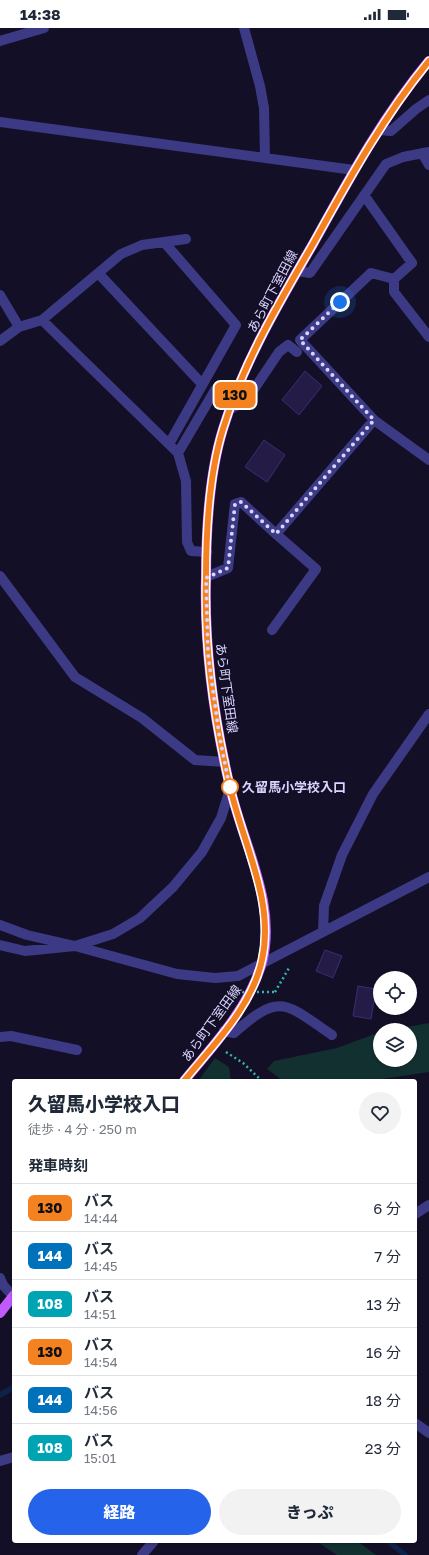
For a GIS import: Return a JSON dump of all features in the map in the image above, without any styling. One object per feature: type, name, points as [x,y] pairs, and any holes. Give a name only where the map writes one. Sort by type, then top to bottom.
[{"type":"main road","name":"あら町下室田線","points":[[186,1079],[224,1031],[246,1000],[262,963],[266,939],[262,899],[230,789],[213,691],[207,642],[207,552],[213,475],[222,431],[236,393],[264,332],[354,170],[393,107],[429,61]]},
{"type":"main road","points":[[0,1314],[12,1298]]},
{"type":"street","points":[[0,42],[44,28]]},
{"type":"street","points":[[244,28],[264,108],[265,158]]},
{"type":"street","points":[[379,130],[391,131],[416,109],[429,100]]},
{"type":"street","points":[[0,122],[354,170]]},
{"type":"street","points":[[298,271],[310,273],[386,164],[403,157],[425,152],[429,165]]},
{"type":"street","points":[[364,195],[412,262],[394,279],[394,292],[429,337]]},
{"type":"street","points":[[0,341],[19,327],[42,320],[99,274],[121,254],[142,245],[186,239]]},
{"type":"street","points":[[164,242],[236,325],[169,444]]},
{"type":"street","points":[[394,279],[371,273],[300,340],[374,420],[429,460]]},
{"type":"street","points":[[99,274],[202,384]]},
{"type":"street","points":[[0,295],[19,327]]},
{"type":"street","points":[[42,320],[178,453],[186,481],[187,542],[191,551],[207,552]]},
{"type":"street","points":[[230,409],[246,401],[252,394],[260,378],[283,348],[288,345],[297,352]]},
{"type":"street","points":[[178,453],[215,390],[236,393]]},
{"type":"street","points":[[276,534],[374,420]]},
{"type":"street","points":[[206,578],[228,568],[235,504],[241,502],[316,569],[272,630]]},
{"type":"street","points":[[0,576],[75,677],[142,718],[195,760],[225,762]]},
{"type":"street","points":[[323,931],[324,906],[342,855],[373,794],[429,714]]},
{"type":"street","points":[[0,945],[25,951],[75,946],[113,934],[140,918],[173,887],[202,852],[221,818],[230,789]]},
{"type":"street","points":[[0,925],[28,935],[75,946],[177,974],[215,978],[238,976],[429,877]]},
{"type":"street","points":[[224,1031],[234,1033],[258,1014],[269,1008],[280,1005],[292,1008],[332,1035]]},
{"type":"street","points":[[0,1037],[11,1036],[77,1050]]},
{"type":"street","points":[[417,1213],[429,1205]]},
{"type":"street","points":[[0,1278],[3,1285],[12,1293]]},
{"type":"street","points":[[417,1424],[429,1433]]},
{"type":"street","points":[[0,1461],[12,1458]]},
{"type":"street","points":[[142,1555],[152,1543]]},
{"type":"path","points":[[232,992],[275,992],[289,968]]},
{"type":"path","points":[[214,1044],[243,1063],[260,1079]]},
{"type":"green space","points":[[429,1023],[429,1072],[382,1079],[280,1079],[267,1069],[274,1061],[337,1048],[373,1035],[373,1067],[417,1067],[417,1025]]},
{"type":"green space","points":[[215,1058],[229,1067],[231,1079],[199,1079]]},
{"type":"green space","points":[[319,1543],[360,1543],[376,1555],[337,1555]]},
{"type":"building","points":[[305,371],[322,386],[299,415],[282,400]]},
{"type":"building","points":[[264,440],[285,455],[267,482],[245,467]]},
{"type":"building","points":[[325,950],[342,956],[333,978],[316,971]]},
{"type":"building","points":[[358,986],[373,988],[373,1007],[371,1019],[353,1016]]},
{"type":"waterway","points":[[0,1395],[12,1388]]},
{"type":"waterway","points":[[390,1543],[405,1555]]},
{"type":"bus line","name":"130","points":[[186,1079],[224,1031],[246,1000],[262,963],[266,939],[265,918],[261,893],[230,789],[219,734],[207,642],[206,578],[208,527],[213,475],[222,431],[238,386],[264,332],[354,170],[393,107],[429,61]]},
{"type":"place","name":"久留馬小学校入口","points":[[230,787]]},
{"type":"route","points":[[230,787],[230,789],[219,734],[208,654],[206,578],[228,568],[235,504],[241,502],[276,534],[374,420],[300,340],[340,302]]}]
